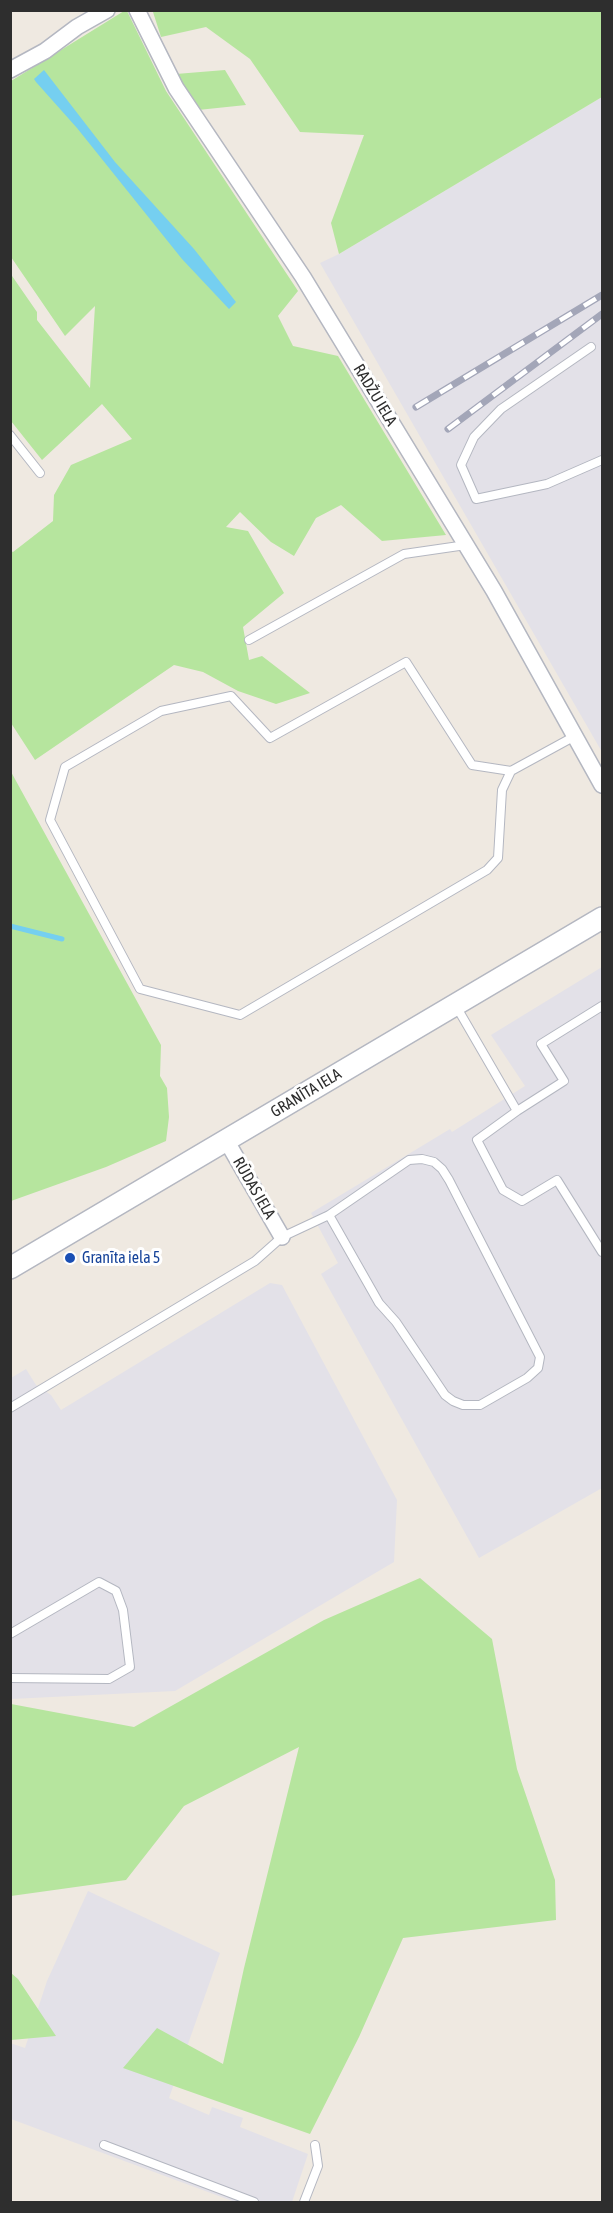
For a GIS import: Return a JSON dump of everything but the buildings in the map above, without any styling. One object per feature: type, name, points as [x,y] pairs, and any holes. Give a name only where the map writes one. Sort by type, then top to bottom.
[{"type":"main road","name":"GRANĪTA IELA","points":[[10,1268],[603,918]]},
{"type":"street","points":[[10,70],[45,51],[77,27],[107,10]]},
{"type":"street","name":"RADŽU IELA","points":[[137,10],[176,88],[303,278],[466,545],[603,785]]},
{"type":"street","name":"RŪDAS IELA","points":[[226,1140],[282,1237]]},
{"type":"lane","points":[[591,347],[501,409],[474,437],[461,465],[476,499],[547,484],[603,460]]},
{"type":"lane","points":[[10,435],[40,473]]},
{"type":"lane","points":[[249,640],[404,554],[466,545]]},
{"type":"lane","points":[[511,771],[472,765],[406,662],[270,738],[231,696],[161,711],[65,767],[50,820],[140,989],[240,1015],[487,870],[498,858],[502,790],[511,771],[575,736]]},
{"type":"lane","points":[[455,1005],[517,1111]]},
{"type":"lane","points":[[603,1006],[541,1044],[564,1081],[477,1140],[503,1190],[522,1201],[557,1180],[603,1252]]},
{"type":"lane","points":[[10,1408],[255,1261],[282,1237],[329,1215],[410,1160],[422,1159],[434,1162],[449,1180],[540,1357],[538,1368],[527,1378],[480,1406],[463,1406],[453,1401],[445,1395],[396,1322],[383,1308],[329,1215]]},
{"type":"lane","points":[[10,1634],[99,1582],[116,1591],[123,1610],[130,1667],[110,1679],[10,1678]]},
{"type":"lane","points":[[104,2145],[254,2202]]},
{"type":"lane","points":[[304,2202],[318,2166],[315,2145]]},
{"type":"shaded area","points":[[602,97],[602,752],[320,263],[339,254]]},
{"type":"shaded area","points":[[602,967],[602,1488],[479,1558],[321,1274],[338,1263],[311,1213],[450,1129],[452,1132],[525,1086],[491,1035]]},
{"type":"shaded area","points":[[270,1283],[282,1285],[397,1500],[394,1562],[175,1691],[11,1699],[11,1378],[26,1369],[36,1385],[51,1395],[61,1410]]},
{"type":"shaded area","points":[[88,1891],[220,1953],[169,2098],[209,2115],[212,2107],[243,2118],[240,2127],[308,2154],[292,2202],[235,2202],[11,2119],[10,2043],[25,2048],[47,1981]]},
{"type":"green space","points":[[154,10],[602,11],[602,97],[339,254],[331,223],[364,135],[300,132],[250,59],[206,27],[161,37]]},
{"type":"green space","points":[[127,11],[166,91],[298,291],[278,316],[293,346],[338,356],[446,535],[382,541],[341,505],[316,518],[294,556],[271,542],[240,512],[226,527],[248,531],[284,593],[243,627],[249,660],[262,656],[310,693],[276,704],[238,691],[203,672],[174,665],[35,760],[11,723],[11,551],[13,552],[53,521],[54,495],[71,465],[132,439],[102,404],[42,460],[11,421],[10,273],[37,312],[37,320],[90,388],[95,306],[65,336],[11,257],[11,81]]},
{"type":"green space","points":[[225,70],[246,105],[198,110],[176,74]]},
{"type":"green space","points":[[10,770],[161,1045],[160,1076],[167,1088],[169,1117],[166,1141],[106,1167],[11,1201]]},
{"type":"green space","points":[[420,1578],[492,1639],[517,1769],[555,1880],[556,1920],[403,1938],[359,2037],[310,2134],[123,2068],[157,2028],[223,2064],[244,1968],[299,1747],[184,1806],[126,1880],[11,1896],[11,1704],[134,1727],[324,1620]]},
{"type":"green space","points":[[11,1973],[18,1979],[56,2036],[11,2040]]},
{"type":"water","points":[[44,70],[115,162],[194,249],[236,302],[229,309],[182,259],[77,128],[36,82],[34,79]]},
{"type":"waterway","points":[[10,926],[62,939]]},
{"type":"railway","points":[[416,407],[602,295]]},
{"type":"railway","points":[[448,429],[602,314]]},
{"type":"place","name":"Granīta iela 5","points":[[70,1258]]}]
